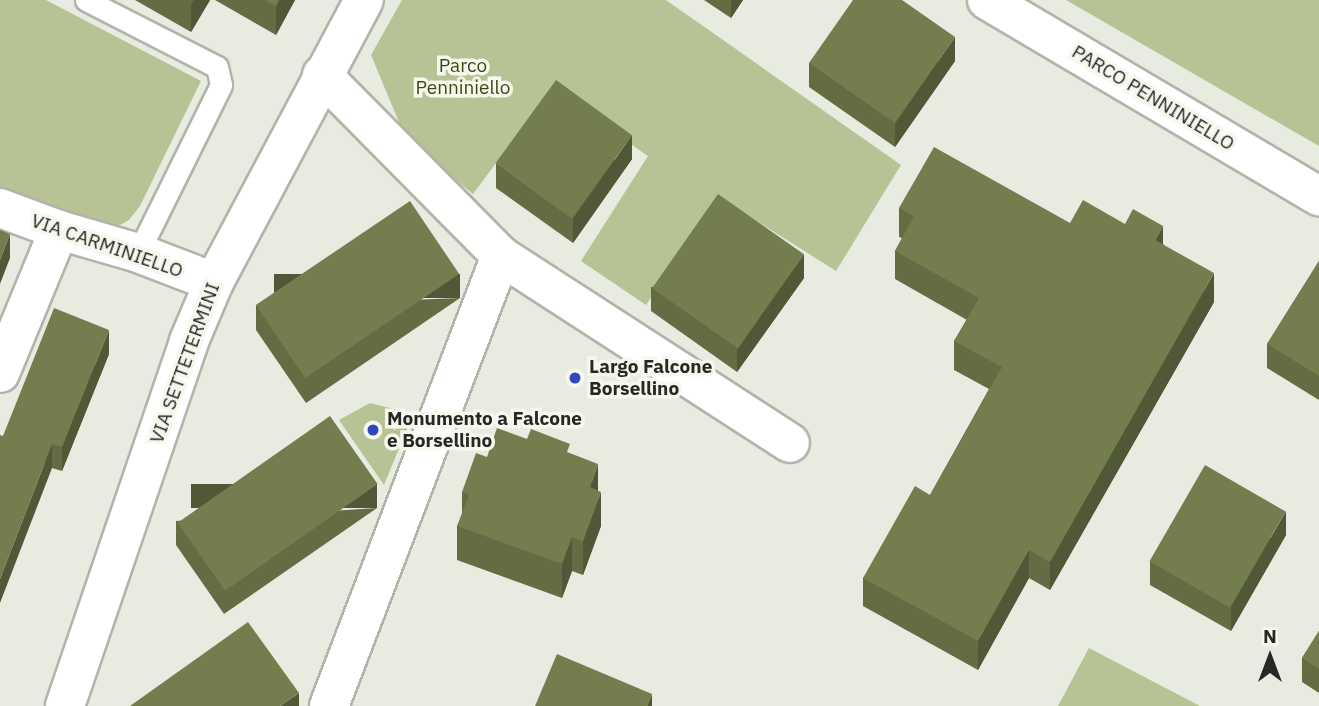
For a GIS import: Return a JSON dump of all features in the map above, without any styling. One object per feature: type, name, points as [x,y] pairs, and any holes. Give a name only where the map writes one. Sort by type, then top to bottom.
[{"type":"street","name":"VIA SETTETERMINI","points":[[65,706],[189,341],[214,282],[321,75],[364,0]]},
{"type":"street","name":"PARCO PENNINIELLO","points":[[987,0],[1319,196]]},
{"type":"street","points":[[321,75],[501,256],[790,443]]},
{"type":"street","name":"VIA CARMINIELLO","points":[[0,208],[60,230],[138,253],[214,282]]},
{"type":"street","points":[[0,373],[60,230]]},
{"type":"street","points":[[329,706],[501,256]]},
{"type":"lane","points":[[86,0],[217,67],[221,85],[138,253]]},
{"type":"green space","points":[[0,0],[46,0],[201,81],[140,206],[129,220],[109,231],[0,196]]},
{"type":"green space","name":"Parco Penniniello","points":[[402,0],[666,0],[901,165],[836,271],[719,197],[646,305],[581,261],[648,156],[551,89],[473,194],[406,139],[371,55]]},
{"type":"green space","points":[[1066,0],[1319,0],[1319,146]]},
{"type":"green space","points":[[370,403],[413,414],[384,485],[339,420]]},
{"type":"green space","points":[[1089,648],[1200,706],[1058,706]]},
{"type":"building","points":[[265,0],[279,0],[276,6]]},
{"type":"building","points":[[853,0],[902,0],[955,37],[895,123],[809,63]]},
{"type":"building","points":[[556,80],[632,135],[572,219],[495,163]]},
{"type":"building","points":[[934,147],[1070,223],[1083,200],[1125,224],[1133,209],[1163,226],[1155,240],[1214,273],[1050,562],[1029,550],[978,641],[863,578],[915,486],[930,495],[1002,367],[954,341],[979,298],[895,251],[914,216],[899,208]]},
{"type":"building","points":[[718,194],[804,254],[738,348],[652,288]]},
{"type":"building","points":[[410,201],[459,274],[305,378],[256,305]]},
{"type":"building","points":[[0,230],[10,234],[0,260]]},
{"type":"building","points":[[1319,261],[1319,376],[1267,344]]},
{"type":"building","points":[[54,308],[109,330],[62,447],[52,444],[0,579],[0,435],[3,436]]},
{"type":"building","points":[[330,416],[378,484],[225,591],[178,523]]},
{"type":"building","points":[[497,428],[527,439],[531,429],[570,444],[567,452],[598,464],[590,487],[601,492],[583,541],[572,537],[562,564],[457,526],[469,495],[462,492],[476,453],[487,457]]},
{"type":"building","points":[[1205,465],[1286,512],[1230,608],[1150,561]]},
{"type":"building","points":[[248,622],[299,693],[280,706],[130,706]]},
{"type":"building","points":[[1319,631],[1319,669],[1302,658]]},
{"type":"building","points":[[557,654],[652,694],[647,706],[535,706]]},
{"type":"place","name":"Largo Falcone Borsellino","points":[[575,378]]},
{"type":"place","name":"Monumento a Falcone e Borsellino","points":[[373,430]]}]
